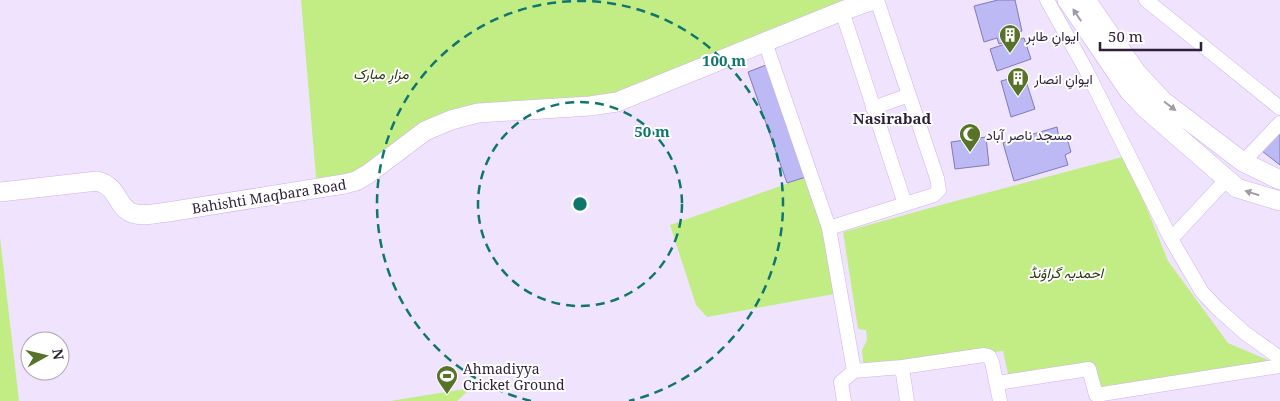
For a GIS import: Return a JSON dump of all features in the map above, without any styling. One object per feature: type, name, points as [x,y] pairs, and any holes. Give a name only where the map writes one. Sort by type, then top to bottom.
[{"type":"street","name":"Bahishti Maqbara Road","points":[[0,192],[97,181],[112,188],[125,209],[141,215],[344,184],[356,181],[368,174],[425,131],[451,120],[478,114],[590,106],[617,102],[842,11],[875,0]]},
{"type":"street","points":[[829,228],[934,195],[939,190],[937,178],[875,0]]},
{"type":"street","points":[[1047,0],[1098,93],[1171,239],[1202,292],[1245,333],[1280,358]]},
{"type":"street","points":[[1066,0],[1136,86],[1163,101],[1243,162],[1280,180]]},
{"type":"street","points":[[1086,0],[1136,86],[1145,108],[1237,188],[1280,202]]},
{"type":"street","points":[[1146,0],[1280,108]]},
{"type":"street","points":[[842,11],[905,204]]},
{"type":"street","points":[[765,42],[829,228],[854,371]]},
{"type":"street","points":[[873,108],[909,95]]},
{"type":"street","points":[[1171,239],[1280,123]]},
{"type":"street","points":[[844,401],[841,382],[854,371],[902,367],[984,355],[989,356],[992,362],[1000,401]]},
{"type":"street","points":[[997,383],[1089,369],[1097,398],[1280,366]]},
{"type":"street","points":[[902,367],[907,401]]},
{"type":"green space","name":"مزارِ مبارک","points":[[301,0],[873,0],[617,102],[434,127],[368,174],[317,189]]},
{"type":"green space","name":"احمدیہ گراؤنڈ","points":[[1126,156],[1168,261],[1228,343],[1277,364],[1099,393],[1093,367],[1009,379],[1003,351],[864,370],[862,350],[867,340],[866,330],[858,329],[843,232]]},
{"type":"green space","points":[[806,177],[829,228],[834,294],[707,317],[696,305],[670,225]]},
{"type":"green space","points":[[0,237],[19,401],[0,401]]},
{"type":"green space","name":"Ahmadiyya Cricket Ground","points":[[471,388],[457,401],[390,401]]},
{"type":"building","points":[[998,0],[1015,0],[1022,31],[1008,35],[1009,41],[999,44],[997,38],[984,42],[974,6]]},
{"type":"building","name":"ایوانِ طاہر","points":[[1024,38],[1031,59],[997,71],[990,49]]},
{"type":"building","points":[[766,65],[806,177],[787,183],[748,72]]},
{"type":"building","name":"ایوانِ انصار","points":[[1024,75],[1035,109],[1011,117],[1001,81]]},
{"type":"building","points":[[1057,127],[1059,138],[1066,135],[1071,152],[1065,155],[1068,165],[1014,181],[1003,143]]},
{"type":"building","points":[[1280,130],[1280,165],[1262,151]]},
{"type":"building","name":"مسجد ناصر آباد","points":[[986,137],[989,165],[955,169],[951,142]]},
{"type":"place","name":"ایوانِ طاہر","points":[[1010,54]]},
{"type":"place","name":"ایوانِ انصار","points":[[1018,97]]},
{"type":"place","name":"مسجد ناصر آباد","points":[[970,153]]},
{"type":"place","name":"Ahmadiyya Cricket Ground","points":[[447,395]]},
{"type":"district","name":"Nasirabad","points":[[892,118]]}]
